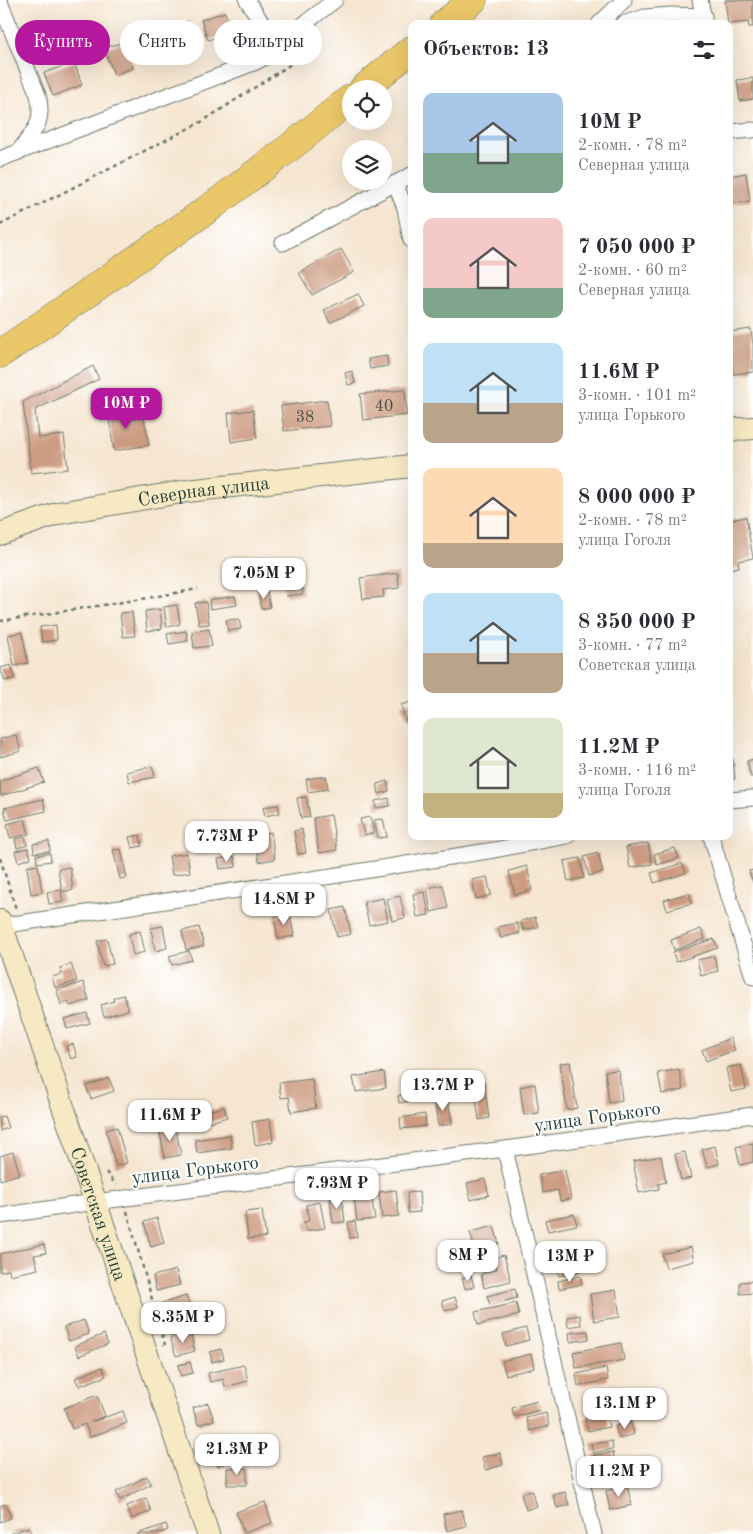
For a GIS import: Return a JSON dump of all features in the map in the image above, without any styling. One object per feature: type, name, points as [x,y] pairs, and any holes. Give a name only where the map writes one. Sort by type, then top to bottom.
[{"type":"highway","points":[[449,20],[473,0]]},
{"type":"highway","points":[[374,80],[408,52]]},
{"type":"highway","points":[[0,354],[211,207],[342,105]]},
{"type":"street","points":[[247,0],[262,20]]},
{"type":"street","points":[[310,20],[335,0]]},
{"type":"street","points":[[603,20],[624,0]]},
{"type":"street","points":[[636,20],[645,17],[670,15],[704,20],[700,0]]},
{"type":"street","points":[[0,2],[38,95],[41,108],[40,120],[18,152]]},
{"type":"street","points":[[0,159],[248,65]]},
{"type":"street","points":[[733,132],[753,130]]},
{"type":"street","points":[[283,243],[408,177]]},
{"type":"street","points":[[395,184],[405,208],[408,224]]},
{"type":"street","points":[[733,430],[753,428]]},
{"type":"street","name":"Северная улица","points":[[0,534],[59,513],[186,491],[408,466]]},
{"type":"street","points":[[733,800],[753,798]]},
{"type":"street","points":[[0,924],[348,874],[545,840]]},
{"type":"street","points":[[712,840],[753,977]]},
{"type":"street","name":"Советская улица","points":[[0,924],[208,1534]]},
{"type":"street","name":"улица Горького","points":[[0,1216],[753,1115]]},
{"type":"street","points":[[504,1149],[594,1534]]},
{"type":"path","points":[[0,225],[211,116],[289,65]]},
{"type":"path","points":[[0,621],[198,589]]},
{"type":"building","points":[[725,0],[753,0],[753,27],[749,27],[748,22],[733,24],[733,20],[728,20]]},
{"type":"building","points":[[225,12],[228,20],[214,20],[214,38],[208,40],[204,29],[204,20],[201,20]]},
{"type":"building","points":[[120,43],[120,65],[132,65],[133,68],[114,75],[110,64],[110,46]]},
{"type":"building","points":[[66,65],[75,65],[82,85],[53,96],[44,73]]},
{"type":"building","points":[[753,78],[753,99],[740,101],[737,80]]},
{"type":"building","points":[[746,173],[750,201],[733,203],[733,175]]},
{"type":"building","points":[[341,249],[354,272],[312,295],[299,273]]},
{"type":"building","points":[[358,294],[364,306],[330,323],[324,310]]},
{"type":"building","points":[[751,329],[753,372],[733,374],[733,331]]},
{"type":"building","points":[[387,356],[388,366],[370,369],[368,359]]},
{"type":"building","points":[[93,366],[99,379],[35,410],[38,438],[64,435],[68,469],[31,473],[23,402]]},
{"type":"building","points":[[352,371],[355,383],[348,385],[345,373]]},
{"type":"building","points":[[405,390],[407,415],[363,420],[360,394]]},
{"type":"building","points":[[327,400],[330,426],[284,431],[281,406]]},
{"type":"building","points":[[122,405],[125,421],[144,418],[149,445],[114,451],[107,407]]},
{"type":"building","points":[[253,410],[257,438],[231,442],[228,413]]},
{"type":"building","points":[[746,517],[753,558],[738,561],[739,567],[733,568],[733,519]]},
{"type":"building","points":[[398,573],[399,588],[383,590],[384,597],[363,599],[360,578]]},
{"type":"building","points":[[302,584],[303,594],[286,596],[284,586]]},
{"type":"building","points":[[267,591],[270,607],[261,609],[258,593]]},
{"type":"building","points":[[235,596],[237,605],[210,609],[209,600]]},
{"type":"building","points":[[206,602],[209,624],[199,625],[195,603]]},
{"type":"building","points":[[177,605],[180,624],[167,627],[164,607]]},
{"type":"building","points":[[160,609],[162,629],[147,631],[145,611]]},
{"type":"building","points":[[132,612],[135,636],[123,637],[120,613]]},
{"type":"building","points":[[239,619],[241,629],[228,631],[226,620]]},
{"type":"building","points":[[56,625],[57,640],[42,642],[40,627]]},
{"type":"building","points":[[209,629],[212,646],[194,648],[192,632]]},
{"type":"building","points":[[186,631],[188,641],[169,644],[167,634]]},
{"type":"building","points":[[22,632],[28,663],[14,666],[8,635]]},
{"type":"building","points":[[11,665],[15,678],[5,681],[0,668]]},
{"type":"building","points":[[408,703],[408,722],[406,722],[401,705]]},
{"type":"building","points":[[16,735],[21,751],[0,757],[0,739]]},
{"type":"building","points":[[733,759],[735,779],[733,779]]},
{"type":"building","points":[[753,759],[753,777],[751,777],[747,761]]},
{"type":"building","points":[[152,766],[155,777],[129,782],[127,772]]},
{"type":"building","points":[[39,768],[44,782],[1,796],[0,781]]},
{"type":"building","points":[[326,776],[328,789],[308,792],[306,779]]},
{"type":"building","points":[[387,781],[389,791],[379,794],[377,784]]},
{"type":"building","points":[[306,797],[310,817],[301,818],[297,798]]},
{"type":"building","points":[[389,798],[390,806],[376,808],[375,801]]},
{"type":"building","points":[[43,799],[46,811],[7,820],[4,808]]},
{"type":"building","points":[[278,805],[280,813],[265,816],[263,807]]},
{"type":"building","points":[[331,815],[337,850],[319,853],[313,818]]},
{"type":"building","points":[[370,817],[374,833],[364,835],[360,819]]},
{"type":"building","points":[[25,819],[29,834],[10,838],[7,824]]},
{"type":"building","points":[[383,819],[387,837],[378,838],[374,820]]},
{"type":"building","points":[[302,829],[306,853],[298,854],[294,831]]},
{"type":"building","points":[[271,832],[275,859],[259,862],[255,835]]},
{"type":"building","points":[[140,835],[142,846],[132,848],[129,837]]},
{"type":"building","points":[[25,837],[27,845],[17,848],[15,839]]},
{"type":"building","points":[[49,841],[50,851],[34,853],[33,844]]},
{"type":"building","points":[[648,843],[652,864],[630,868],[626,847]]},
{"type":"building","points":[[28,848],[31,858],[18,862],[15,851]]},
{"type":"building","points":[[675,848],[679,858],[657,865],[654,854]]},
{"type":"building","points":[[121,849],[127,878],[120,879],[113,850]]},
{"type":"building","points":[[50,853],[51,861],[37,863],[36,855]]},
{"type":"building","points":[[187,853],[190,872],[172,875],[169,856]]},
{"type":"building","points":[[598,853],[603,872],[589,876],[584,857]]},
{"type":"building","points":[[234,856],[236,867],[220,869],[218,859]]},
{"type":"building","points":[[580,858],[584,878],[568,881],[564,861]]},
{"type":"building","points":[[682,863],[686,873],[654,883],[651,873]]},
{"type":"building","points":[[38,865],[42,892],[31,894],[27,867]]},
{"type":"building","points":[[527,866],[532,890],[515,895],[509,871]]},
{"type":"building","points":[[70,867],[73,890],[61,892],[63,902],[49,904],[47,892],[62,890],[58,869]]},
{"type":"building","points":[[753,870],[753,883],[749,871]]},
{"type":"building","points":[[487,877],[491,895],[476,899],[472,880]]},
{"type":"building","points":[[443,885],[448,908],[431,912],[427,888]]},
{"type":"building","points":[[425,892],[429,915],[417,917],[413,894]]},
{"type":"building","points":[[689,893],[692,903],[667,910],[664,900]]},
{"type":"building","points":[[400,896],[405,918],[392,921],[387,899]]},
{"type":"building","points":[[383,898],[388,921],[369,925],[364,902]]},
{"type":"building","points":[[345,907],[351,934],[337,937],[331,910]]},
{"type":"building","points":[[290,914],[294,936],[278,939],[274,917]]},
{"type":"building","points":[[535,917],[538,927],[523,930],[521,921]]},
{"type":"building","points":[[517,923],[520,933],[501,938],[498,927]]},
{"type":"building","points":[[163,926],[167,948],[155,951],[151,928]]},
{"type":"building","points":[[199,927],[204,946],[186,950],[182,931]]},
{"type":"building","points":[[701,929],[705,939],[674,950],[671,940]]},
{"type":"building","points":[[140,931],[145,952],[133,955],[129,934]]},
{"type":"building","points":[[107,939],[113,964],[103,966],[97,941]]},
{"type":"building","points":[[714,939],[718,948],[676,962],[673,952]]},
{"type":"building","points":[[189,951],[192,960],[172,965],[169,956]]},
{"type":"building","points":[[714,956],[718,971],[701,976],[697,960]]},
{"type":"building","points":[[71,964],[77,981],[55,988],[52,977],[62,974],[60,968]]},
{"type":"building","points":[[83,982],[89,1000],[70,1006],[68,1002],[61,1005],[57,990]]},
{"type":"building","points":[[124,995],[128,1010],[104,1017],[101,1005],[114,1001],[113,998]]},
{"type":"building","points":[[87,1013],[90,1023],[67,1029],[64,1019]]},
{"type":"building","points":[[730,1038],[735,1050],[706,1061],[702,1050]]},
{"type":"building","points":[[73,1044],[77,1057],[71,1059],[66,1046]]},
{"type":"building","points":[[570,1062],[577,1108],[567,1110],[560,1063]]},
{"type":"building","points":[[741,1065],[746,1089],[731,1092],[726,1068]]},
{"type":"building","points":[[679,1069],[683,1090],[662,1094],[658,1073]]},
{"type":"building","points":[[619,1070],[622,1101],[609,1103],[605,1071]]},
{"type":"building","points":[[384,1072],[386,1088],[356,1092],[353,1077]]},
{"type":"building","points":[[109,1078],[114,1091],[91,1099],[86,1086]]},
{"type":"building","points":[[312,1079],[316,1108],[291,1112],[289,1097],[281,1098],[279,1083]]},
{"type":"building","points":[[484,1082],[489,1118],[479,1120],[474,1083]]},
{"type":"building","points":[[535,1084],[539,1113],[524,1115],[520,1087]]},
{"type":"building","points":[[416,1092],[417,1100],[399,1103],[398,1096]]},
{"type":"building","points":[[448,1098],[452,1124],[438,1126],[434,1100]]},
{"type":"building","points":[[224,1107],[227,1117],[210,1122],[207,1111]]},
{"type":"building","points":[[425,1114],[426,1126],[401,1129],[400,1118]]},
{"type":"building","points":[[4,1116],[8,1128],[0,1131],[0,1117]]},
{"type":"building","points":[[270,1119],[273,1142],[255,1145],[252,1122]]},
{"type":"building","points":[[175,1125],[181,1155],[165,1158],[159,1129]]},
{"type":"building","points":[[117,1127],[127,1163],[116,1166],[106,1130]]},
{"type":"building","points":[[230,1135],[232,1148],[197,1153],[195,1140]]},
{"type":"building","points":[[753,1143],[753,1162],[740,1165],[736,1147]]},
{"type":"building","points":[[715,1146],[719,1164],[707,1167],[702,1149]]},
{"type":"building","points":[[13,1152],[20,1174],[0,1180],[0,1156]]},
{"type":"building","points":[[685,1152],[691,1178],[681,1180],[675,1154]]},
{"type":"building","points":[[661,1156],[666,1182],[658,1184],[659,1189],[639,1193],[633,1161]]},
{"type":"building","points":[[565,1170],[571,1199],[560,1201],[558,1190],[543,1193],[539,1175]]},
{"type":"building","points":[[485,1179],[489,1195],[471,1200],[467,1183]]},
{"type":"building","points":[[396,1190],[399,1216],[382,1218],[379,1192]]},
{"type":"building","points":[[419,1192],[420,1212],[408,1213],[407,1193]]},
{"type":"building","points":[[371,1194],[375,1219],[357,1221],[354,1197]]},
{"type":"building","points":[[342,1198],[345,1222],[333,1223],[330,1199]]},
{"type":"building","points":[[320,1202],[325,1228],[306,1231],[304,1222],[309,1221],[306,1205]]},
{"type":"building","points":[[262,1210],[266,1237],[248,1239],[245,1212]]},
{"type":"building","points":[[574,1214],[577,1225],[548,1231],[545,1220]]},
{"type":"building","points":[[157,1218],[164,1243],[151,1247],[144,1222]]},
{"type":"building","points":[[355,1221],[357,1237],[350,1238],[348,1222]]},
{"type":"building","points":[[494,1226],[499,1244],[475,1250],[470,1232]]},
{"type":"building","points":[[44,1244],[46,1253],[34,1255],[38,1269],[10,1275],[9,1270],[0,1272],[0,1254]]},
{"type":"building","points":[[691,1247],[694,1261],[666,1268],[662,1254]]},
{"type":"building","points":[[470,1255],[472,1264],[459,1267],[457,1259]]},
{"type":"building","points":[[504,1255],[511,1281],[484,1288],[481,1274],[497,1269],[494,1258]]},
{"type":"building","points":[[574,1261],[577,1272],[559,1276],[557,1265]]},
{"type":"building","points":[[176,1270],[180,1285],[156,1291],[153,1276]]},
{"type":"building","points":[[471,1275],[474,1287],[465,1289],[462,1278]]},
{"type":"building","points":[[580,1276],[582,1284],[559,1289],[558,1281]]},
{"type":"building","points":[[753,1281],[753,1293],[740,1294],[740,1282]]},
{"type":"building","points":[[515,1289],[517,1298],[490,1305],[487,1296]]},
{"type":"building","points":[[616,1290],[620,1317],[594,1321],[590,1294]]},
{"type":"building","points":[[186,1296],[191,1310],[165,1318],[160,1304]]},
{"type":"building","points":[[455,1297],[458,1307],[445,1311],[442,1301]]},
{"type":"building","points":[[516,1303],[519,1315],[478,1325],[475,1312]]},
{"type":"building","points":[[580,1315],[581,1325],[568,1327],[567,1317]]},
{"type":"building","points":[[84,1320],[89,1334],[69,1341],[64,1327]]},
{"type":"building","points":[[526,1328],[529,1340],[506,1346],[503,1334]]},
{"type":"building","points":[[190,1331],[195,1351],[176,1356],[170,1337]]},
{"type":"building","points":[[588,1331],[589,1339],[570,1342],[569,1333]]},
{"type":"building","points":[[104,1334],[108,1344],[79,1356],[75,1346]]},
{"type":"building","points":[[621,1343],[624,1360],[576,1368],[573,1352]]},
{"type":"building","points":[[221,1349],[224,1359],[212,1362],[210,1352]]},
{"type":"building","points":[[531,1354],[534,1368],[506,1375],[502,1361]]},
{"type":"building","points":[[190,1362],[193,1373],[181,1376],[178,1365]]},
{"type":"building","points":[[244,1365],[248,1381],[225,1387],[223,1379],[210,1382],[208,1373]]},
{"type":"building","points":[[102,1367],[106,1376],[79,1386],[75,1378]]},
{"type":"building","points":[[606,1368],[608,1380],[578,1386],[576,1374]]},
{"type":"building","points":[[97,1395],[105,1416],[91,1422],[123,1411],[127,1423],[90,1437],[85,1424],[72,1429],[64,1408]]},
{"type":"building","points":[[537,1401],[540,1410],[514,1417],[512,1408]]},
{"type":"building","points":[[208,1403],[214,1420],[198,1425],[193,1408]]},
{"type":"building","points":[[546,1413],[549,1426],[530,1431],[526,1418]]},
{"type":"building","points":[[606,1414],[609,1427],[588,1431],[585,1418]]},
{"type":"building","points":[[630,1421],[634,1434],[620,1439],[615,1426]]},
{"type":"building","points":[[225,1441],[228,1450],[204,1457],[201,1447]]},
{"type":"building","points":[[612,1441],[613,1449],[593,1453],[591,1444]]},
{"type":"building","points":[[251,1446],[253,1454],[218,1466],[216,1458]]},
{"type":"building","points":[[613,1452],[615,1466],[596,1469],[594,1455]]},
{"type":"building","points":[[500,1453],[503,1465],[485,1470],[482,1457]]},
{"type":"building","points":[[227,1468],[247,1468],[247,1485],[227,1485]]},
{"type":"building","points":[[147,1476],[151,1484],[120,1500],[116,1492]]},
{"type":"building","points":[[627,1486],[632,1505],[610,1510],[606,1491]]},
{"type":"building","points":[[532,1491],[537,1506],[526,1510],[521,1494]]},
{"type":"building","points":[[565,1492],[569,1505],[557,1508],[553,1495]]},
{"type":"building","points":[[146,1498],[151,1511],[132,1519],[127,1506]]},
{"type":"building","points":[[265,1502],[272,1523],[244,1533],[236,1512]]},
{"type":"building","points":[[6,1504],[11,1518],[0,1522],[0,1506]]},
{"type":"building","points":[[462,1510],[466,1526],[447,1531],[443,1514]]},
{"type":"building","points":[[166,1524],[168,1530],[157,1534],[137,1534]]},
{"type":"building","points":[[29,1527],[31,1534],[9,1534]]}]
